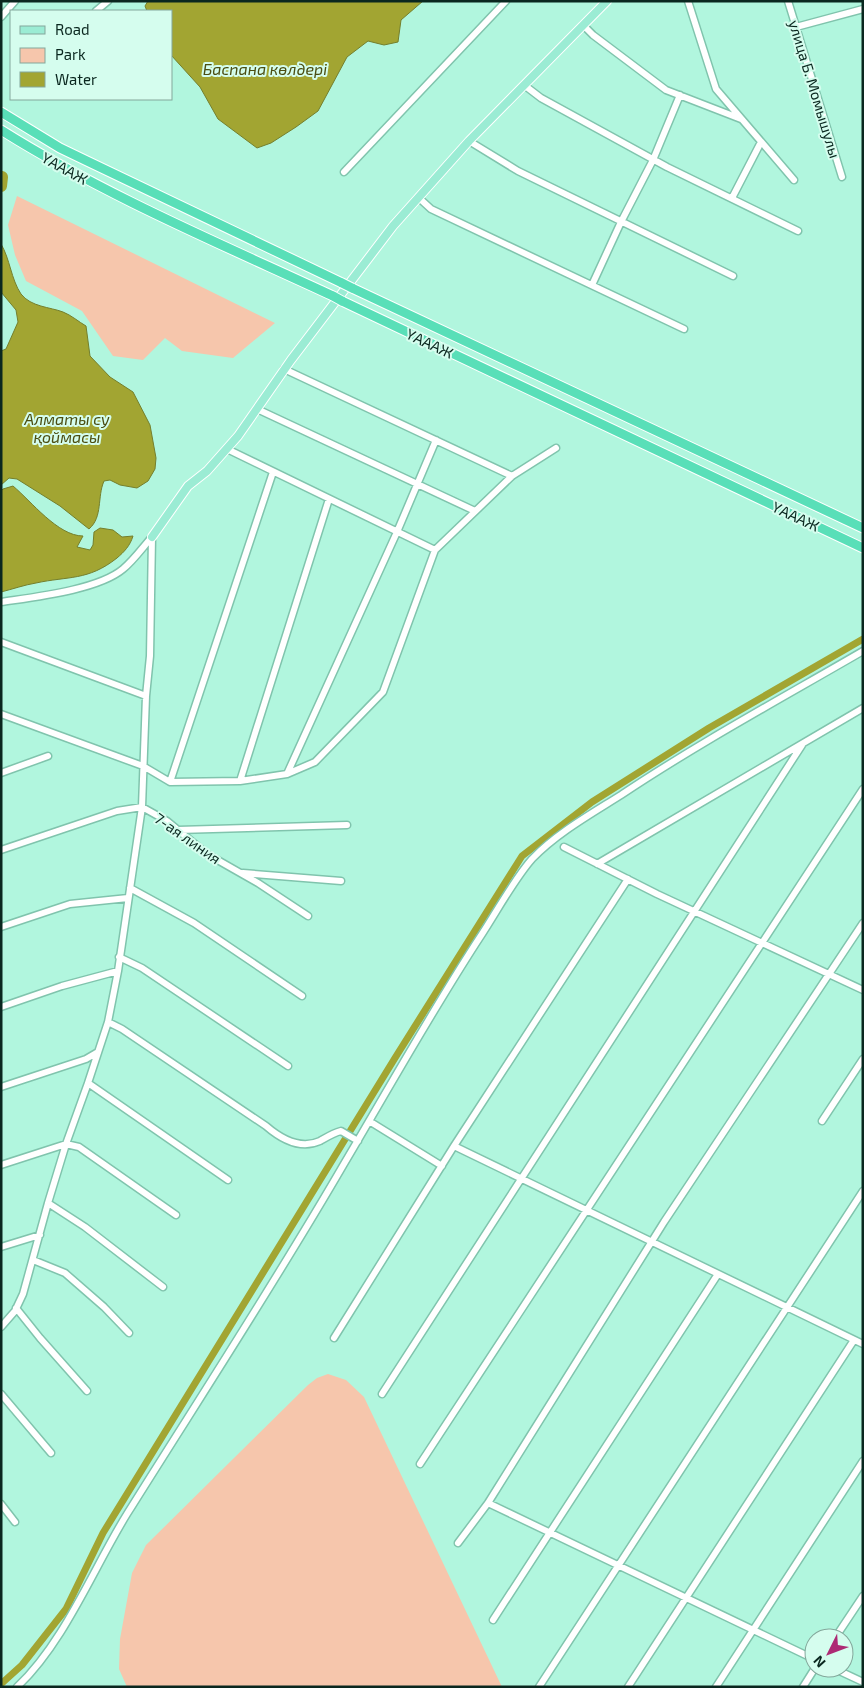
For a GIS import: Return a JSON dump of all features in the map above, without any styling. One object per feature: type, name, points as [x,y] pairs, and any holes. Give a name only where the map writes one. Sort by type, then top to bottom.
[{"type":"highway","name":"ҮАААЖ","points":[[1,112],[45,139],[141,188],[863,528]]},
{"type":"highway","name":"ҮАААЖ","points":[[1,130],[101,188],[863,548]]},
{"type":"main road","points":[[152,537],[188,486],[207,471],[227,449],[284,369],[393,226],[469,141],[607,1]]},
{"type":"street","points":[[1,17],[15,1]]},
{"type":"street","points":[[97,10],[108,1]]},
{"type":"street","points":[[344,172],[506,1]]},
{"type":"street","points":[[688,1],[716,89],[794,180]]},
{"type":"street","name":"улица Б. Момышулы","points":[[788,1],[842,178]]},
{"type":"street","points":[[796,27],[863,9]]},
{"type":"street","points":[[583,25],[593,35],[666,90],[742,120]]},
{"type":"street","points":[[524,85],[542,98],[654,160],[798,231]]},
{"type":"street","points":[[592,285],[621,222],[654,160],[680,95]]},
{"type":"street","points":[[469,141],[518,171],[733,276]]},
{"type":"street","points":[[732,198],[761,142]]},
{"type":"street","points":[[419,198],[431,209],[684,330]]},
{"type":"street","points":[[284,369],[512,476]]},
{"type":"street","points":[[257,409],[475,511]]},
{"type":"street","points":[[286,774],[397,532],[436,440]]},
{"type":"street","points":[[1,714],[143,766],[170,782],[240,781],[286,774],[315,762],[383,692],[435,550],[512,476],[556,448]]},
{"type":"street","points":[[227,449],[435,550]]},
{"type":"street","points":[[170,782],[273,472]]},
{"type":"street","points":[[240,781],[329,499]]},
{"type":"street","points":[[1,602],[52,595],[106,579],[123,569],[152,537]]},
{"type":"street","points":[[1,1327],[16,1308],[23,1294],[66,1144],[108,1022],[118,971],[142,807],[146,696],[150,656],[152,537]]},
{"type":"street","points":[[1,642],[146,696]]},
{"type":"street","points":[[17,1687],[35,1670],[53,1642],[120,1526],[225,1359],[355,1139],[369,1121],[469,954],[531,860],[579,822],[653,774],[863,651]]},
{"type":"street","points":[[597,864],[863,708]]},
{"type":"street","points":[[382,1394],[802,745]]},
{"type":"street","points":[[1,772],[48,756]]},
{"type":"street","points":[[420,1464],[863,789]]},
{"type":"street","name":"7-ая линия","points":[[1,850],[117,811],[142,807],[178,830],[207,854],[308,916]]},
{"type":"street","points":[[178,830],[347,825]]},
{"type":"street","points":[[564,847],[694,911],[863,990]]},
{"type":"street","points":[[239,872],[341,881]]},
{"type":"street","points":[[334,1338],[454,1146],[628,879]]},
{"type":"street","points":[[130,888],[194,923],[302,996]]},
{"type":"street","points":[[1,927],[70,904],[128,898]]},
{"type":"street","points":[[458,1543],[488,1503],[652,1242],[863,923]]},
{"type":"street","points":[[119,957],[142,968],[288,1066]]},
{"type":"street","points":[[1,1007],[62,986],[118,971]]},
{"type":"street","points":[[108,1022],[122,1029],[266,1126],[279,1137],[290,1142],[306,1145],[341,1131],[355,1139]]},
{"type":"street","points":[[1,1087],[86,1059],[99,1051]]},
{"type":"street","points":[[822,1121],[863,1059]]},
{"type":"street","points":[[88,1083],[228,1180]]},
{"type":"street","points":[[369,1121],[442,1166]]},
{"type":"street","points":[[1,1165],[66,1144],[79,1148],[176,1215]]},
{"type":"street","points":[[454,1146],[863,1344]]},
{"type":"street","points":[[538,1687],[863,1191]]},
{"type":"street","points":[[48,1203],[85,1227],[163,1287]]},
{"type":"street","points":[[1,1247],[40,1235]]},
{"type":"street","points":[[33,1260],[65,1273],[104,1307],[129,1333]]},
{"type":"street","points":[[492,1620],[718,1274]]},
{"type":"street","points":[[16,1308],[87,1391]]},
{"type":"street","points":[[628,1687],[854,1340]]},
{"type":"street","points":[[1,1394],[51,1453]]},
{"type":"street","points":[[716,1687],[863,1461]]},
{"type":"street","points":[[488,1503],[549,1534],[804,1654]]},
{"type":"street","points":[[1,1504],[15,1522]]},
{"type":"street","points":[[842,1628],[863,1596]]},
{"type":"green space","points":[[17,196],[275,323],[233,358],[182,351],[165,338],[143,360],[113,356],[82,311],[26,281],[15,255],[8,225]]},
{"type":"green space","points":[[328,1374],[346,1380],[364,1397],[502,1687],[127,1687],[119,1669],[120,1639],[132,1573],[146,1545],[308,1385],[317,1378]]},
{"type":"water","name":"Баспана көлдері","points":[[148,1],[423,1],[401,20],[398,42],[384,45],[368,41],[347,57],[318,111],[271,143],[257,148],[218,119],[200,87],[172,56],[172,10],[147,10],[145,6]]},
{"type":"water","name":"Алматы су қоймасы","points":[[1,244],[21,294],[30,302],[66,313],[86,326],[90,356],[110,377],[133,392],[150,425],[156,458],[155,469],[148,481],[137,488],[120,485],[110,480],[104,481],[98,513],[89,529],[60,506],[17,479],[9,478],[1,485],[1,351],[6,349],[18,322],[16,310],[1,292]]},
{"type":"water","points":[[13,486],[45,517],[64,530],[83,536],[77,547],[90,550],[93,545],[94,532],[100,528],[113,530],[122,537],[133,536],[132,540],[120,556],[97,571],[1,592],[1,491]]},
{"type":"waterway","points":[[1,186],[2,177]]},
{"type":"waterway","points":[[1,1684],[22,1665],[66,1609],[103,1533],[395,1058],[522,856],[592,802],[709,728],[863,639]]}]
